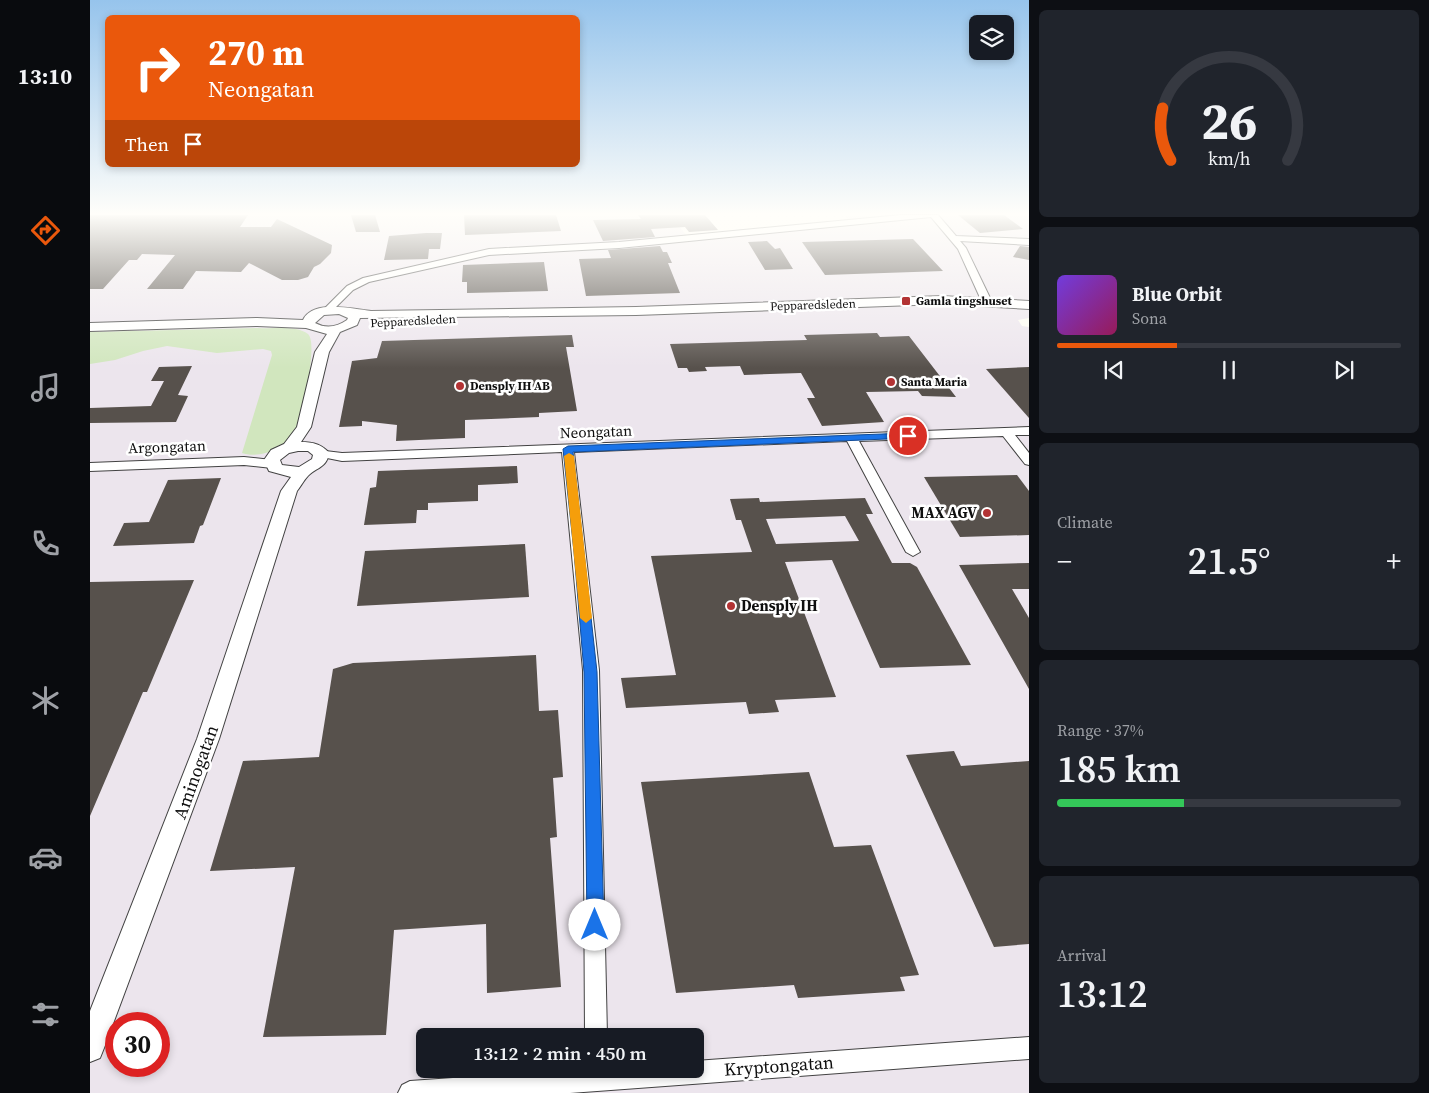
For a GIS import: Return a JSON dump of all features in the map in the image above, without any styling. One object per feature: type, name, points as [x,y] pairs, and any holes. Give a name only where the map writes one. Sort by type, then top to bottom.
[{"type":"street","points":[[315,321],[350,288],[366,280],[427,266]]},
{"type":"street","points":[[972,266],[987,302]]},
{"type":"street","points":[[340,299],[351,318]]},
{"type":"street","name":"Pepparedsleden","points":[[351,318],[924,301],[1029,305]]},
{"type":"street","points":[[90,328],[315,321],[351,318]]},
{"type":"street","points":[[280,458],[304,427],[322,352],[336,329],[351,318]]},
{"type":"street","points":[[322,352],[345,332],[351,318]]},
{"type":"street","points":[[315,321],[322,330],[336,329]]},
{"type":"street","points":[[315,321],[322,352]]},
{"type":"street","points":[[304,427],[314,459]]},
{"type":"street","name":"Neongatan","points":[[314,459],[1029,431]]},
{"type":"street","points":[[1006,432],[1029,462]]},
{"type":"street","points":[[851,438],[913,552]]},
{"type":"street","points":[[568,449],[591,672],[596,1028]]},
{"type":"street","points":[[280,458],[314,459]]},
{"type":"street","points":[[280,458],[291,472],[314,459]]},
{"type":"street","points":[[280,458],[289,491]]},
{"type":"street","name":"Argongatan","points":[[90,466],[280,458]]},
{"type":"street","name":"Aminogatan","points":[[90,1048],[208,739],[289,491],[314,459]]},
{"type":"street","name":"Kryptongatan","points":[[704,1068],[1029,1048]]},
{"type":"street","name":"Kryptongatan","points":[[410,1093],[558,1078]]},
{"type":"shaded area","points":[[90,266],[1029,266],[1029,318],[1018,320],[1022,326],[1029,327],[1029,1093],[90,1093]]},
{"type":"green space","points":[[259,328],[298,329],[308,334],[311,340],[308,383],[296,427],[293,434],[284,444],[263,454],[249,455],[242,453],[272,355],[271,351],[263,349],[217,353],[167,346],[115,360],[90,364],[90,332]]},
{"type":"building","points":[[90,266],[124,266],[103,289],[90,289]]},
{"type":"building","points":[[166,266],[246,266],[241,272],[196,271],[183,289],[147,289]]},
{"type":"building","points":[[255,266],[316,266],[308,277],[298,280],[282,280]]},
{"type":"building","points":[[463,266],[545,266],[548,291],[467,293],[467,282],[462,282]]},
{"type":"building","points":[[580,266],[669,266],[680,293],[586,296]]},
{"type":"building","points":[[763,266],[791,266],[793,269],[765,270]]},
{"type":"building","points":[[819,266],[938,266],[943,271],[825,275]]},
{"type":"building","name":"Santa Maria","points":[[877,333],[880,337],[909,336],[956,397],[922,396],[918,391],[866,392],[884,422],[822,426],[807,398],[815,398],[801,373],[744,375],[740,366],[705,367],[707,371],[689,372],[687,368],[678,368],[670,344],[807,340],[804,335]]},
{"type":"building","name":"Densply IH AB","points":[[572,335],[574,347],[566,347],[577,411],[539,413],[539,417],[465,420],[465,438],[396,441],[397,425],[362,421],[362,426],[339,427],[352,361],[377,358],[382,341]]},
{"type":"building","points":[[192,366],[178,395],[188,396],[176,422],[90,423],[90,408],[151,406],[164,381],[151,381],[159,367]]},
{"type":"building","points":[[1029,367],[1029,418],[986,369]]},
{"type":"building","points":[[517,466],[518,483],[478,485],[478,501],[428,503],[428,510],[417,510],[416,523],[364,525],[370,488],[376,487],[378,471]]},
{"type":"building","name":"MAX AGV","points":[[1017,475],[1029,491],[1029,535],[960,537],[924,477]]},
{"type":"building","points":[[221,478],[194,543],[113,546],[124,523],[149,522],[168,480]]},
{"type":"building","name":"Densply IH","points":[[759,498],[760,502],[865,498],[873,514],[866,514],[892,563],[910,563],[917,567],[971,665],[880,668],[832,560],[785,562],[836,697],[775,700],[779,712],[749,714],[746,702],[626,708],[621,678],[676,675],[651,556],[752,552],[741,520],[736,520],[730,499]],"holes":[[[845,516],[859,541],[776,544],[766,519]]]},
{"type":"building","points":[[525,544],[529,597],[357,606],[365,551]]},
{"type":"building","points":[[1029,563],[1029,589],[1012,589],[1029,618],[1029,689],[959,565]]},
{"type":"building","points":[[194,580],[147,692],[143,692],[90,816],[90,582]]},
{"type":"building","points":[[536,655],[539,711],[558,710],[563,777],[553,778],[557,837],[550,838],[561,987],[487,993],[486,924],[394,930],[386,1035],[263,1037],[295,867],[210,871],[243,761],[319,757],[333,669],[353,663]]},
{"type":"building","points":[[954,751],[961,766],[1029,761],[1029,944],[994,947],[906,755]]},
{"type":"building","points":[[809,772],[834,847],[871,845],[919,975],[900,977],[905,991],[798,998],[794,985],[676,993],[641,782]]},
{"type":"slow traffic","points":[[569,456],[586,618]]},
{"type":"place","name":"Gamla tingshuset","points":[[906,301]]},
{"type":"place","name":"Santa Maria","points":[[891,382]]},
{"type":"place","name":"Densply IH AB","points":[[460,386]]},
{"type":"place","name":"MAX AGV","points":[[987,513]]},
{"type":"place","name":"Densply IH","points":[[731,606]]},
{"type":"route","points":[[595,925],[591,672],[585,598],[568,449],[908,436]]}]
